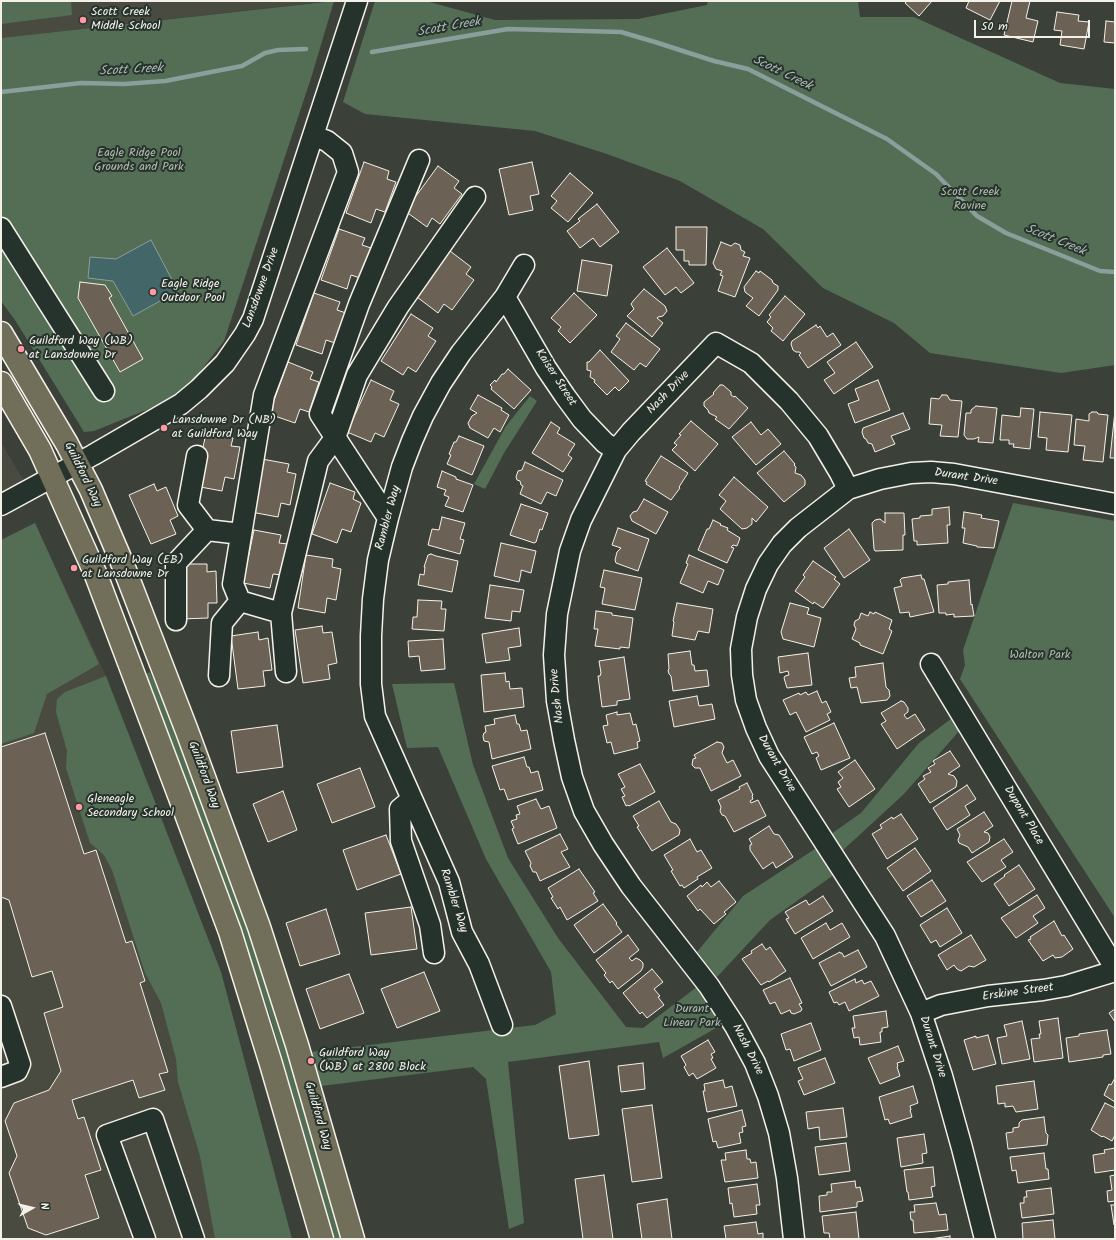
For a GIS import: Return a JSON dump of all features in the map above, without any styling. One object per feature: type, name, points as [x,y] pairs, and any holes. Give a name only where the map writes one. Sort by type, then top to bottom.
[{"type":"main road","name":"Guildford Way","points":[[1,333],[67,444],[91,490],[123,565],[187,731],[256,919],[297,1045],[353,1239]]},
{"type":"main road","points":[[1,383],[40,450],[96,575],[230,932],[272,1064],[322,1239]]},
{"type":"street","name":"Lansdowne Drive","points":[[1,505],[77,464],[181,404],[199,389],[225,363],[245,334],[253,319],[314,136],[356,1]]},
{"type":"street","points":[[240,601],[233,584],[264,395],[348,172],[342,153],[327,141],[314,136]]},
{"type":"street","points":[[383,510],[320,414],[359,304],[419,160]]},
{"type":"street","points":[[286,672],[281,613],[318,461],[335,438],[357,375],[398,307],[475,197]]},
{"type":"street","points":[[1,228],[104,391]]},
{"type":"street","name":"Rambler Way","points":[[502,1025],[479,964],[462,932],[449,882],[375,716],[371,684],[371,636],[383,510],[423,416],[440,383],[460,353],[505,297],[524,265]]},
{"type":"street","name":"Kaiser Street","points":[[505,297],[546,368],[565,396],[582,419],[605,443],[616,450]]},
{"type":"street","name":"Nash Drive","points":[[794,1239],[787,1178],[779,1133],[768,1096],[755,1063],[735,1026],[709,986],[631,886],[603,844],[584,811],[572,777],[564,740],[557,701],[554,655],[557,614],[570,551],[581,520],[616,450],[631,432],[716,344],[751,363],[789,401],[818,436],[848,489]]},
{"type":"street","points":[[197,456],[188,505],[207,530],[241,534]]},
{"type":"street","name":"Durant Drive","points":[[985,1239],[942,1076],[921,1013],[886,936],[769,756],[756,728],[746,700],[742,675],[741,650],[747,617],[756,589],[768,564],[782,544],[798,528],[848,489],[880,479],[911,473],[931,472],[954,474],[1115,504]]},
{"type":"street","points":[[176,620],[176,563],[207,530]]},
{"type":"street","points":[[240,601],[281,613]]},
{"type":"street","points":[[219,676],[222,622],[240,601]]},
{"type":"street","name":"Dupont Place","points":[[931,664],[1115,969]]},
{"type":"street","points":[[412,799],[400,809],[401,841],[430,925],[434,953]]},
{"type":"street","name":"Erskine Street","points":[[921,1013],[941,1005],[988,996],[1066,986],[1115,969]]},
{"type":"street","points":[[1,1006],[20,1064],[17,1071],[1,1077]]},
{"type":"street","points":[[145,1239],[107,1135],[153,1119],[194,1239]]},
{"type":"shaded area","name":"Scott Creek Middle School","points":[[1,1],[329,1],[1,38]]},
{"type":"shaded area","points":[[1,442],[25,483],[1,496]]},
{"type":"shaded area","name":"Gleneagle Secondary School","points":[[35,523],[106,676],[221,972],[292,1239],[1,1239],[1,540]]},
{"type":"green space","points":[[1,1],[71,1],[72,15],[1,24]]},
{"type":"green space","name":"Eagle Ridge Pool Grounds and Park","points":[[334,1],[312,75],[224,341],[181,396],[94,431],[84,432],[15,320],[1,301],[1,38]]},
{"type":"green space","name":"Scott Creek Ravine","points":[[375,1],[426,1],[495,20],[638,19],[707,5],[708,1],[858,1],[860,17],[914,17],[1060,83],[1115,89],[1115,365],[1061,373],[930,353],[894,323],[823,288],[763,229],[680,181],[607,154],[535,131],[365,114],[343,102]]},
{"type":"green space","points":[[530,396],[537,401],[504,453],[485,489],[474,484],[506,426]]},
{"type":"green space","name":"Walton Park","points":[[1013,503],[1115,521],[1115,918],[960,679],[965,665],[963,650]]},
{"type":"green space","points":[[35,523],[99,664],[47,694],[34,733],[1,744],[1,540]]},
{"type":"green space","points":[[150,672],[163,698],[211,822],[267,981],[344,1239],[335,1239],[270,1016],[228,894],[144,675]]},
{"type":"green space","points":[[106,676],[221,972],[292,1239],[215,1239],[200,1156],[178,1082],[176,1059],[161,1003],[145,973],[112,870],[104,855],[90,843],[66,768],[67,751],[56,712],[57,699],[65,692]]},
{"type":"green space","points":[[454,683],[473,765],[508,858],[558,938],[626,1027],[643,1028],[698,986],[725,1023],[663,1058],[659,1042],[508,1062],[524,1223],[509,1229],[486,1079],[473,1067],[321,1086],[311,1052],[535,1025],[556,1014],[551,972],[486,859],[438,747],[407,748],[392,684]]},
{"type":"green space","points":[[952,718],[960,730],[904,794],[842,851],[831,834],[861,813],[919,743]]},
{"type":"green space","name":"Durant Linear Park","points":[[818,847],[835,874],[770,920],[717,977],[697,952],[743,896]]},
{"type":"water","points":[[151,240],[178,291],[133,316],[113,281],[88,278],[90,257],[116,259]]},
{"type":"building","points":[[907,1],[932,1],[919,16],[905,3]]},
{"type":"building","points":[[969,1],[1000,1],[990,20],[966,8]]},
{"type":"building","points":[[1012,1],[1030,1],[1026,18],[1038,21],[1033,42],[1004,35]]},
{"type":"building","points":[[1057,12],[1079,15],[1078,21],[1089,22],[1084,49],[1060,45],[1062,31],[1054,30]]},
{"type":"building","points":[[1106,21],[1115,22],[1115,43],[1104,42]]},
{"type":"building","points":[[364,162],[389,171],[387,179],[396,182],[385,212],[376,209],[371,223],[346,213]]},
{"type":"building","points":[[532,162],[539,194],[530,196],[533,210],[509,215],[499,169]]},
{"type":"building","points":[[438,166],[459,181],[454,188],[462,194],[440,224],[432,218],[427,227],[405,211]]},
{"type":"building","points":[[570,173],[593,193],[568,222],[551,208],[557,201],[551,196]]},
{"type":"building","points":[[597,204],[619,232],[600,247],[593,238],[580,248],[567,231],[580,221],[578,219]]},
{"type":"building","points":[[676,227],[707,227],[706,265],[689,265],[689,261],[684,261],[684,250],[676,250]]},
{"type":"building","points":[[339,229],[365,238],[362,245],[371,248],[360,278],[351,275],[347,289],[321,280]]},
{"type":"building","points":[[721,242],[731,246],[735,243],[740,245],[741,250],[745,252],[743,256],[750,258],[735,297],[718,291],[723,276],[720,275],[722,271],[716,269],[713,263]]},
{"type":"building","points":[[667,248],[694,283],[681,293],[676,287],[665,295],[643,267]]},
{"type":"building","points":[[450,251],[471,267],[466,274],[474,280],[452,310],[444,304],[438,313],[417,297]]},
{"type":"building","points":[[582,260],[612,265],[607,296],[577,291]]},
{"type":"building","points":[[756,271],[759,273],[760,271],[778,286],[778,290],[759,316],[746,306],[753,298],[745,292],[744,287]]},
{"type":"building","points":[[80,282],[105,285],[112,296],[109,298],[143,359],[120,372],[78,298]]},
{"type":"building","points":[[644,289],[665,306],[667,311],[663,316],[657,318],[663,323],[652,337],[627,316],[634,309],[631,304]]},
{"type":"building","points":[[314,293],[340,302],[337,310],[346,313],[335,343],[326,340],[322,354],[296,345]]},
{"type":"building","points":[[574,293],[597,315],[570,343],[558,331],[561,327],[551,318]]},
{"type":"building","points":[[785,296],[805,314],[783,341],[771,331],[773,328],[767,322],[771,317],[769,315]]},
{"type":"building","points":[[411,314],[433,328],[428,336],[436,341],[416,372],[408,367],[403,375],[381,361]]},
{"type":"building","points":[[626,323],[660,349],[646,367],[640,363],[634,370],[611,352],[620,339],[616,336]]},
{"type":"building","points":[[816,325],[818,328],[820,326],[827,337],[833,333],[841,345],[808,368],[799,355],[801,353],[793,350],[791,344],[792,341]]},
{"type":"building","points":[[856,342],[873,367],[834,394],[824,380],[835,373],[827,362]]},
{"type":"building","points":[[600,350],[629,381],[619,391],[615,387],[607,395],[594,382],[595,380],[590,377],[591,371],[587,370],[587,362],[589,362]]},
{"type":"building","points":[[288,362],[313,372],[310,379],[319,382],[309,412],[300,409],[295,423],[269,414]]},
{"type":"building","points":[[508,369],[531,390],[514,409],[491,389],[492,387],[490,385],[495,380],[496,382]]},
{"type":"building","points":[[371,380],[394,391],[390,400],[399,404],[384,437],[375,433],[371,442],[347,432]]},
{"type":"building","points":[[878,380],[890,410],[855,423],[848,404],[859,400],[855,389]]},
{"type":"building","points":[[720,385],[723,385],[731,392],[731,395],[734,397],[735,396],[748,408],[729,429],[715,419],[717,417],[709,413],[704,406],[704,402],[714,394],[713,393]]},
{"type":"building","points":[[478,395],[502,408],[501,410],[509,415],[500,432],[494,428],[488,438],[470,428],[468,423],[472,416],[477,413],[470,409]]},
{"type":"building","points":[[942,395],[947,395],[950,400],[962,401],[958,437],[940,436],[942,425],[929,424],[931,398],[939,399]]},
{"type":"building","points":[[976,406],[997,408],[993,443],[978,442],[979,437],[967,439],[964,435],[966,413],[971,413],[971,410]]},
{"type":"building","points":[[1021,408],[1034,409],[1030,449],[1013,447],[1014,444],[1009,444],[1009,440],[1000,440],[1002,415],[1020,417]]},
{"type":"building","points":[[1115,411],[1115,458],[1110,458]]},
{"type":"building","points":[[1040,412],[1072,415],[1068,452],[1046,450],[1047,438],[1038,437]]},
{"type":"building","points":[[1092,412],[1108,415],[1103,462],[1083,460],[1085,446],[1074,445],[1076,419],[1089,421],[1089,414]]},
{"type":"building","points":[[903,413],[910,429],[891,436],[895,444],[875,452],[872,444],[868,443],[864,438],[862,432],[863,428]]},
{"type":"building","points":[[691,421],[718,444],[695,471],[672,450],[677,445],[674,443],[681,435],[679,434]]},
{"type":"building","points":[[551,422],[560,428],[557,433],[575,444],[568,455],[572,458],[563,472],[532,453]]},
{"type":"building","points":[[751,422],[761,435],[768,429],[781,444],[756,465],[732,437]]},
{"type":"building","points":[[206,433],[233,438],[231,446],[240,447],[234,479],[225,477],[222,491],[195,486]]},
{"type":"building","points":[[459,436],[484,446],[472,475],[447,464],[454,442],[456,442]]},
{"type":"building","points":[[784,451],[795,464],[795,473],[801,475],[805,480],[805,485],[784,502],[757,473]]},
{"type":"building","points":[[661,456],[688,473],[679,487],[680,488],[671,500],[646,484],[647,482],[645,481]]},
{"type":"building","points":[[262,459],[289,464],[287,472],[296,474],[290,505],[281,503],[278,517],[251,512]]},
{"type":"building","points":[[525,462],[563,480],[556,496],[547,492],[541,504],[520,494],[523,486],[516,477],[518,471],[522,470]]},
{"type":"building","points":[[442,471],[456,477],[456,479],[473,485],[463,512],[445,506],[449,497],[444,495],[446,490],[437,487]]},
{"type":"building","points":[[734,477],[768,507],[756,522],[752,518],[752,524],[747,528],[742,529],[720,509],[726,501],[719,495]]},
{"type":"building","points":[[330,483],[355,492],[353,499],[361,503],[351,532],[342,529],[337,543],[312,534]]},
{"type":"building","points":[[154,484],[157,491],[166,487],[178,516],[170,520],[176,534],[151,544],[129,495]]},
{"type":"building","points":[[644,499],[668,512],[656,534],[632,521],[630,516],[633,512],[637,511]]},
{"type":"building","points":[[521,504],[548,513],[542,530],[540,529],[536,542],[534,543],[510,535]]},
{"type":"building","points":[[949,507],[950,525],[947,525],[948,543],[917,545],[917,541],[914,541],[912,519],[920,518],[920,516],[932,515],[932,509]]},
{"type":"building","points":[[964,512],[982,515],[981,518],[999,521],[994,548],[977,547],[963,543],[965,528],[962,528]]},
{"type":"building","points":[[885,513],[904,513],[905,535],[903,535],[903,550],[875,551],[874,549],[872,523],[875,520],[880,519],[885,523]]},
{"type":"building","points":[[442,517],[465,523],[460,539],[464,540],[460,554],[428,545],[432,529],[439,530]]},
{"type":"building","points":[[713,520],[728,528],[727,530],[740,538],[737,546],[733,545],[731,547],[734,548],[727,563],[698,550],[707,529],[709,529]]},
{"type":"building","points":[[618,528],[649,539],[638,571],[616,563],[615,560],[617,552],[621,548],[612,545]]},
{"type":"building","points":[[849,529],[870,560],[844,578],[824,548]]},
{"type":"building","points":[[254,530],[281,535],[279,543],[288,544],[282,575],[273,574],[270,588],[243,583]]},
{"type":"building","points":[[501,543],[536,551],[531,573],[521,570],[519,582],[494,576]]},
{"type":"building","points":[[431,554],[458,561],[452,592],[418,585],[420,574],[424,575],[424,567],[428,555]]},
{"type":"building","points":[[306,555],[333,559],[332,567],[341,569],[336,600],[327,598],[325,613],[298,608]]},
{"type":"building","points":[[689,555],[724,570],[718,585],[708,581],[703,593],[680,583],[688,564],[686,563]]},
{"type":"building","points":[[813,561],[836,577],[834,579],[840,584],[823,608],[814,602],[813,604],[795,591],[805,577],[803,575]]},
{"type":"building","points":[[180,564],[207,564],[207,572],[216,571],[217,603],[208,603],[208,618],[181,619]]},
{"type":"building","points":[[604,570],[642,578],[635,610],[602,604],[605,588],[600,587]]},
{"type":"building","points":[[921,575],[922,579],[924,579],[934,612],[910,617],[909,612],[900,613],[894,588],[902,586],[900,580],[902,578]]},
{"type":"building","points":[[969,580],[971,605],[972,604],[974,616],[954,617],[954,614],[946,615],[946,613],[939,613],[937,585],[948,584],[948,582]]},
{"type":"building","points":[[490,585],[524,590],[520,612],[512,611],[511,621],[485,618]]},
{"type":"building","points":[[418,600],[442,601],[441,609],[446,609],[444,631],[412,629],[413,617],[417,617]]},
{"type":"building","points":[[677,603],[713,609],[709,633],[698,631],[695,640],[672,636],[673,621]]},
{"type":"building","points":[[790,603],[809,608],[807,614],[821,618],[814,647],[783,639],[781,632]]},
{"type":"building","points":[[596,611],[633,618],[629,648],[620,647],[620,649],[595,646],[598,629],[594,629]]},
{"type":"building","points":[[870,612],[874,614],[875,612],[892,620],[889,629],[892,631],[883,654],[860,645],[860,643],[852,639],[856,629],[854,625],[855,621],[859,619],[861,613],[868,616]]},
{"type":"building","points":[[322,626],[323,633],[332,632],[337,663],[328,665],[330,679],[303,683],[295,630]]},
{"type":"building","points":[[519,628],[521,646],[508,648],[510,660],[486,663],[482,634]]},
{"type":"building","points":[[258,632],[259,640],[268,638],[272,670],[263,671],[265,686],[238,689],[231,636]]},
{"type":"building","points":[[443,639],[445,669],[421,671],[419,656],[409,657],[408,641]]},
{"type":"building","points":[[690,651],[692,665],[694,665],[695,671],[707,670],[709,686],[673,691],[671,676],[668,670],[668,654]]},
{"type":"building","points":[[808,653],[812,685],[787,688],[784,678],[785,676],[789,675],[788,671],[780,673],[778,657]]},
{"type":"building","points":[[624,657],[630,699],[617,701],[617,705],[602,707],[598,676],[600,676],[601,673],[599,661]]},
{"type":"building","points":[[883,663],[886,687],[889,690],[890,696],[887,700],[861,703],[857,687],[851,688],[849,678],[856,677],[855,667]]},
{"type":"building","points":[[505,673],[506,682],[509,681],[510,689],[522,688],[524,707],[484,712],[481,675]]},
{"type":"building","points":[[817,691],[822,703],[826,701],[831,712],[827,714],[830,720],[806,732],[796,712],[790,715],[783,700],[799,693],[800,695],[806,692],[808,695]]},
{"type":"building","points":[[697,696],[699,706],[712,704],[715,719],[674,727],[669,701]]},
{"type":"building","points":[[901,701],[904,702],[908,708],[908,712],[904,715],[907,719],[915,714],[925,730],[897,749],[881,724],[886,721],[881,713]]},
{"type":"building","points":[[617,712],[617,715],[630,713],[633,725],[636,724],[640,741],[637,742],[638,748],[614,754],[611,742],[607,743],[603,726],[608,725],[606,715]]},
{"type":"building","points":[[515,715],[517,724],[519,724],[521,731],[527,730],[531,749],[492,759],[489,742],[484,741],[483,736],[486,732],[485,726],[495,724],[494,719]]},
{"type":"building","points":[[834,723],[850,758],[821,770],[816,758],[819,756],[817,752],[812,754],[804,737]]},
{"type":"building","points":[[277,725],[283,767],[237,773],[231,731]]},
{"type":"building","points":[[45,733],[84,854],[96,850],[126,943],[132,941],[145,981],[140,983],[168,1072],[159,1074],[165,1090],[139,1098],[133,1080],[72,1100],[78,1119],[84,1117],[101,1170],[85,1175],[99,1218],[46,1235],[28,1228],[9,1173],[17,1156],[5,1121],[14,1103],[49,1090],[61,1071],[44,1013],[63,1007],[52,971],[32,977],[9,900],[1,897],[1,747]]},
{"type":"building","points":[[717,742],[722,743],[724,747],[722,753],[727,763],[733,760],[741,776],[711,791],[700,768],[695,768],[692,765],[693,759],[696,758],[694,755]]},
{"type":"building","points":[[950,751],[960,766],[948,774],[954,776],[957,781],[956,787],[930,803],[918,784],[925,779],[923,776],[931,772],[928,768],[935,764],[933,761]]},
{"type":"building","points":[[524,757],[527,767],[529,767],[531,773],[538,771],[543,790],[508,800],[504,789],[500,790],[492,766]]},
{"type":"building","points":[[855,760],[875,789],[849,807],[837,789],[841,787],[838,782],[843,778],[838,772]]},
{"type":"building","points":[[640,764],[655,792],[629,806],[626,806],[622,797],[625,796],[621,789],[625,787],[618,774]]},
{"type":"building","points":[[360,768],[375,807],[332,823],[317,784]]},
{"type":"building","points":[[747,783],[753,795],[753,799],[750,801],[751,803],[758,800],[766,816],[734,832],[725,816],[722,815],[720,811],[721,807],[718,800],[740,789],[739,787]]},
{"type":"building","points":[[967,785],[976,799],[965,806],[970,815],[947,830],[933,808]]},
{"type":"building","points":[[283,791],[297,830],[268,842],[253,804]]},
{"type":"building","points":[[536,799],[541,809],[549,806],[557,828],[518,844],[512,829],[514,828],[511,821],[517,819],[516,815],[520,814],[517,806]]},
{"type":"building","points":[[659,801],[671,822],[676,824],[680,830],[679,835],[652,851],[637,827],[639,826],[633,816]]},
{"type":"building","points":[[984,812],[993,826],[984,832],[988,833],[990,837],[989,842],[972,853],[968,847],[959,843],[958,840],[960,835],[957,829]]},
{"type":"building","points":[[901,814],[918,839],[887,859],[872,834],[882,828],[880,825],[892,817],[893,819]]},
{"type":"building","points":[[769,826],[774,834],[779,835],[793,857],[776,868],[773,862],[763,869],[750,850],[750,845],[752,844],[749,839]]},
{"type":"building","points":[[560,834],[568,849],[561,852],[570,867],[540,881],[536,872],[533,872],[530,866],[531,863],[525,851]]},
{"type":"building","points":[[386,835],[401,874],[357,890],[343,850]]},
{"type":"building","points":[[690,839],[697,852],[701,850],[712,868],[697,877],[698,879],[684,888],[682,885],[680,886],[664,855]]},
{"type":"building","points":[[1004,839],[1013,852],[1001,860],[1006,867],[982,882],[967,862]]},
{"type":"building","points":[[915,848],[931,871],[903,891],[887,868]]},
{"type":"building","points":[[1019,865],[1035,889],[1009,906],[994,884]]},
{"type":"building","points":[[579,869],[595,892],[593,893],[598,901],[567,920],[560,907],[558,909],[551,898],[553,897],[548,888]]},
{"type":"building","points":[[932,880],[946,901],[921,917],[907,896]]},
{"type":"building","points":[[719,881],[736,902],[724,912],[726,914],[714,924],[700,909],[698,911],[687,896],[701,885],[702,887],[707,882],[711,887]]},
{"type":"building","points":[[1037,895],[1045,908],[1033,916],[1038,923],[1016,938],[1001,918]]},
{"type":"building","points":[[823,896],[833,911],[795,934],[786,919],[789,918],[785,912],[806,900],[809,905]]},
{"type":"building","points":[[603,904],[622,932],[594,953],[574,925]]},
{"type":"building","points":[[411,907],[417,949],[371,955],[365,913]]},
{"type":"building","points":[[947,908],[962,933],[940,947],[936,940],[931,943],[920,925]]},
{"type":"building","points":[[326,909],[340,954],[300,966],[286,923]]},
{"type":"building","points":[[1054,921],[1062,936],[1064,935],[1073,949],[1062,957],[1055,958],[1053,955],[1043,961],[1028,940],[1031,939],[1030,937]]},
{"type":"building","points":[[826,923],[830,930],[842,923],[850,937],[813,959],[801,938]]},
{"type":"building","points":[[628,935],[639,950],[629,958],[632,961],[636,958],[640,960],[643,963],[643,967],[641,971],[618,989],[612,981],[610,983],[604,975],[606,973],[596,960]]},
{"type":"building","points":[[971,935],[986,960],[974,967],[969,966],[961,971],[954,965],[947,970],[938,955]]},
{"type":"building","points":[[762,944],[766,950],[770,947],[786,971],[769,982],[768,981],[761,985],[742,959]]},
{"type":"building","points":[[858,950],[867,967],[831,986],[819,963],[840,952],[844,957]]},
{"type":"building","points":[[652,969],[663,982],[654,989],[660,996],[658,997],[664,1005],[647,1018],[642,1012],[640,1014],[623,993]]},
{"type":"building","points":[[424,972],[440,1011],[397,1028],[381,989]]},
{"type":"building","points":[[349,974],[364,1013],[320,1029],[306,989]]},
{"type":"building","points":[[790,978],[802,1003],[799,1004],[802,1009],[794,1014],[791,1013],[790,1010],[781,1014],[775,1002],[770,1004],[763,990]]},
{"type":"building","points":[[855,979],[856,983],[862,980],[864,984],[871,981],[879,996],[849,1011],[845,1002],[839,1005],[837,1002],[834,1003],[829,992]]},
{"type":"building","points":[[1115,1009],[1115,1022],[1109,1013]]},
{"type":"building","points":[[886,1011],[888,1027],[882,1028],[882,1032],[880,1032],[881,1042],[860,1045],[859,1037],[854,1038],[852,1028],[855,1028],[853,1016]]},
{"type":"building","points":[[1058,1018],[1063,1058],[1034,1062],[1031,1039],[1040,1038],[1039,1034],[1041,1034],[1039,1021]]},
{"type":"building","points":[[1022,1021],[1030,1059],[1002,1064],[997,1038],[1007,1036],[1004,1025]]},
{"type":"building","points":[[811,1023],[821,1050],[794,1061],[790,1049],[786,1050],[781,1034]]},
{"type":"building","points":[[1107,1030],[1111,1054],[1103,1055],[1103,1057],[1069,1062],[1066,1038],[1079,1036],[1079,1034]]},
{"type":"building","points":[[988,1035],[996,1064],[973,1070],[964,1040],[976,1036],[976,1038]]},
{"type":"building","points":[[708,1040],[715,1052],[711,1054],[713,1058],[711,1059],[716,1068],[697,1079],[693,1073],[689,1076],[684,1067],[686,1065],[681,1056]]},
{"type":"building","points":[[898,1046],[904,1061],[897,1063],[900,1076],[880,1084],[868,1058]]},
{"type":"building","points":[[825,1058],[835,1083],[804,1095],[798,1081],[803,1079],[798,1068]]},
{"type":"building","points":[[589,1061],[599,1135],[569,1139],[559,1066]]},
{"type":"building","points":[[643,1063],[645,1089],[621,1092],[618,1066]]},
{"type":"building","points":[[1115,1078],[1115,1102],[1104,1095],[1109,1084],[1111,1085]]},
{"type":"building","points":[[723,1080],[725,1088],[732,1086],[737,1106],[707,1112],[703,1091],[705,1091],[704,1084]]},
{"type":"building","points":[[1034,1081],[1038,1109],[1016,1112],[1013,1106],[1005,1107],[1005,1103],[998,1104],[996,1086]]},
{"type":"building","points":[[913,1086],[918,1103],[910,1106],[912,1117],[890,1124],[888,1119],[885,1120],[879,1097]]},
{"type":"building","points":[[1105,1103],[1115,1108],[1115,1135],[1112,1141],[1091,1130]]},
{"type":"building","points":[[652,1105],[662,1178],[632,1182],[622,1109]]},
{"type":"building","points":[[843,1108],[847,1137],[820,1140],[819,1127],[808,1129],[806,1112]]},
{"type":"building","points":[[742,1110],[746,1126],[742,1127],[743,1132],[739,1133],[741,1143],[718,1148],[716,1141],[713,1142],[708,1119]]},
{"type":"building","points":[[1044,1117],[1046,1133],[1048,1135],[1047,1145],[1008,1149],[1006,1133],[1013,1132],[1013,1128],[1019,1127],[1019,1123],[1022,1120]]},
{"type":"building","points":[[924,1134],[927,1153],[922,1154],[923,1163],[901,1167],[897,1138]]},
{"type":"building","points":[[846,1143],[850,1171],[819,1175],[815,1147]]},
{"type":"building","points":[[1115,1148],[1115,1170],[1095,1173],[1093,1155],[1105,1153],[1104,1150]]},
{"type":"building","points":[[746,1150],[747,1159],[750,1159],[751,1163],[756,1162],[758,1178],[725,1182],[721,1160],[726,1160],[725,1153]]},
{"type":"building","points":[[1044,1153],[1049,1179],[1018,1183],[1016,1170],[1012,1171],[1010,1157]]},
{"type":"building","points":[[933,1167],[935,1186],[931,1187],[933,1197],[909,1200],[904,1170]]},
{"type":"building","points":[[604,1175],[613,1239],[583,1239],[575,1179]]},
{"type":"building","points":[[1115,1175],[1115,1201],[1108,1202],[1107,1191],[1112,1190],[1110,1176]]},
{"type":"building","points":[[855,1181],[856,1188],[860,1187],[863,1201],[857,1202],[857,1207],[820,1212],[819,1196],[827,1195],[827,1192],[832,1192],[831,1184]]},
{"type":"building","points":[[757,1184],[760,1205],[756,1205],[757,1214],[734,1217],[732,1203],[730,1204],[728,1188]]},
{"type":"building","points":[[1051,1188],[1054,1214],[1022,1218],[1020,1203],[1024,1203],[1024,1197],[1027,1197],[1026,1191]]},
{"type":"building","points":[[667,1199],[672,1239],[642,1239],[637,1204]]},
{"type":"building","points":[[936,1203],[939,1215],[946,1214],[948,1230],[914,1233],[913,1220],[911,1220],[910,1212],[915,1212],[914,1205]]},
{"type":"building","points":[[1111,1205],[1115,1205],[1115,1225],[1114,1225]]},
{"type":"building","points":[[856,1212],[859,1239],[830,1239],[829,1233],[824,1233],[822,1216]]},
{"type":"building","points":[[1053,1220],[1055,1239],[1023,1239],[1022,1223]]},
{"type":"building","points":[[756,1222],[758,1234],[763,1233],[763,1239],[726,1239],[724,1226]]},
{"type":"building","points":[[950,1236],[950,1239],[930,1239]]},
{"type":"waterway","name":"Scott Creek","points":[[372,52],[508,29],[621,32],[714,61],[748,69],[887,139],[936,174],[977,216],[1006,233],[1100,271],[1115,272]]},
{"type":"waterway","name":"Scott Creek","points":[[1,92],[81,83],[124,84],[165,81],[242,66],[265,53],[278,50],[306,49]]},
{"type":"place","name":"Scott Creek Middle School","points":[[83,20]]},
{"type":"place","name":"Eagle Ridge Outdoor Pool","points":[[153,292]]},
{"type":"place","name":"Guildford Way (WB) at Lansdowne Dr","points":[[21,349]]},
{"type":"place","name":"Lansdowne Dr (NB) at Guildford Way","points":[[164,428]]},
{"type":"place","name":"Guildford Way (EB) at Lansdowne Dr","points":[[74,568]]},
{"type":"place","name":"Gleneagle Secondary School","points":[[79,807]]},
{"type":"place","name":"Guildford Way (WB) at 2800 Block","points":[[311,1061]]}]
